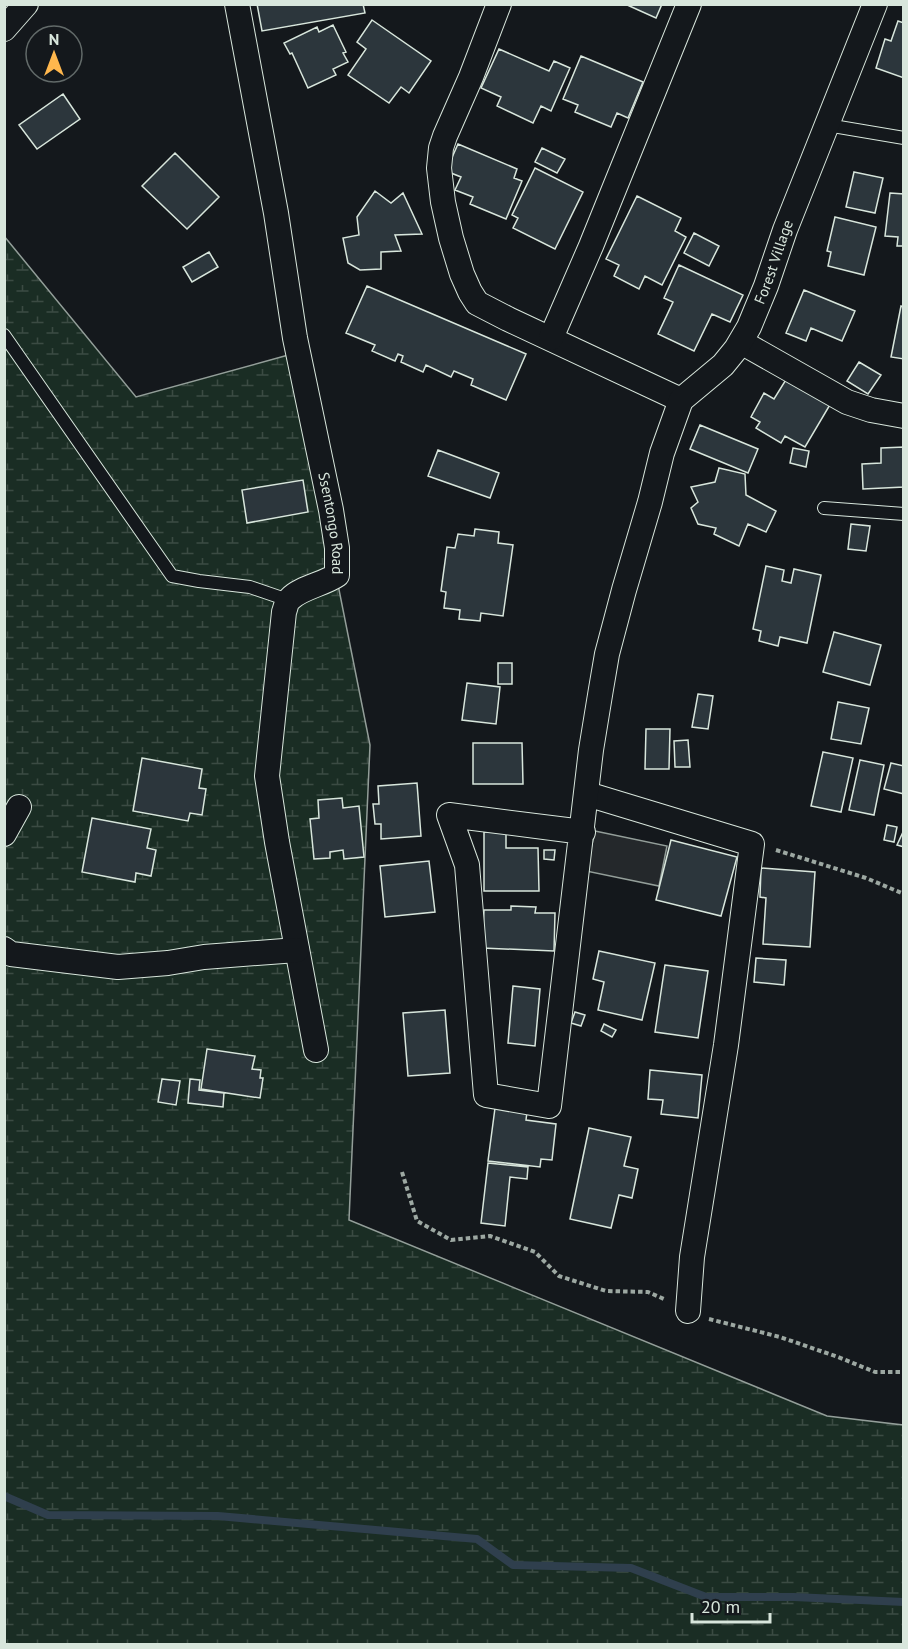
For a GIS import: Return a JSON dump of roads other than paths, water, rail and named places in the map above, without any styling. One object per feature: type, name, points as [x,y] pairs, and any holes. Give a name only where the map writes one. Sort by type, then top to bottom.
[{"type":"street","points":[[4,29],[26,4]]},
{"type":"street","name":"Ssentongo Road","points":[[237,4],[276,213],[295,338],[337,548],[337,575],[296,593],[288,600]]},
{"type":"street","points":[[499,4],[441,148],[439,168],[443,202],[462,274],[470,292],[477,303],[681,400],[662,453],[607,654],[591,750],[583,832],[549,1106],[486,1095],[467,865],[449,814],[583,832]]},
{"type":"street","points":[[551,338],[591,246],[689,4]]},
{"type":"street","name":"Forest Village","points":[[681,400],[723,365],[741,342],[749,327],[875,4]]},
{"type":"street","points":[[741,342],[847,402],[871,410],[903,416]]},
{"type":"street","points":[[288,600],[282,625],[267,776],[316,1050]]},
{"type":"street","points":[[587,794],[752,844],[726,1045],[692,1257],[688,1311]]},
{"type":"street","points":[[4,834],[19,807]]},
{"type":"street","points":[[4,948],[11,954],[118,967],[168,963],[204,957],[297,950]]},
{"type":"lane","points":[[827,124],[903,138]]},
{"type":"lane","points":[[4,334],[172,576],[250,587],[288,600]]},
{"type":"lane","points":[[824,508],[903,514]]},
{"type":"waterway","points":[[4,1496],[48,1515],[218,1516],[477,1539],[513,1565],[631,1568],[706,1597],[794,1597],[904,1602]]}]
